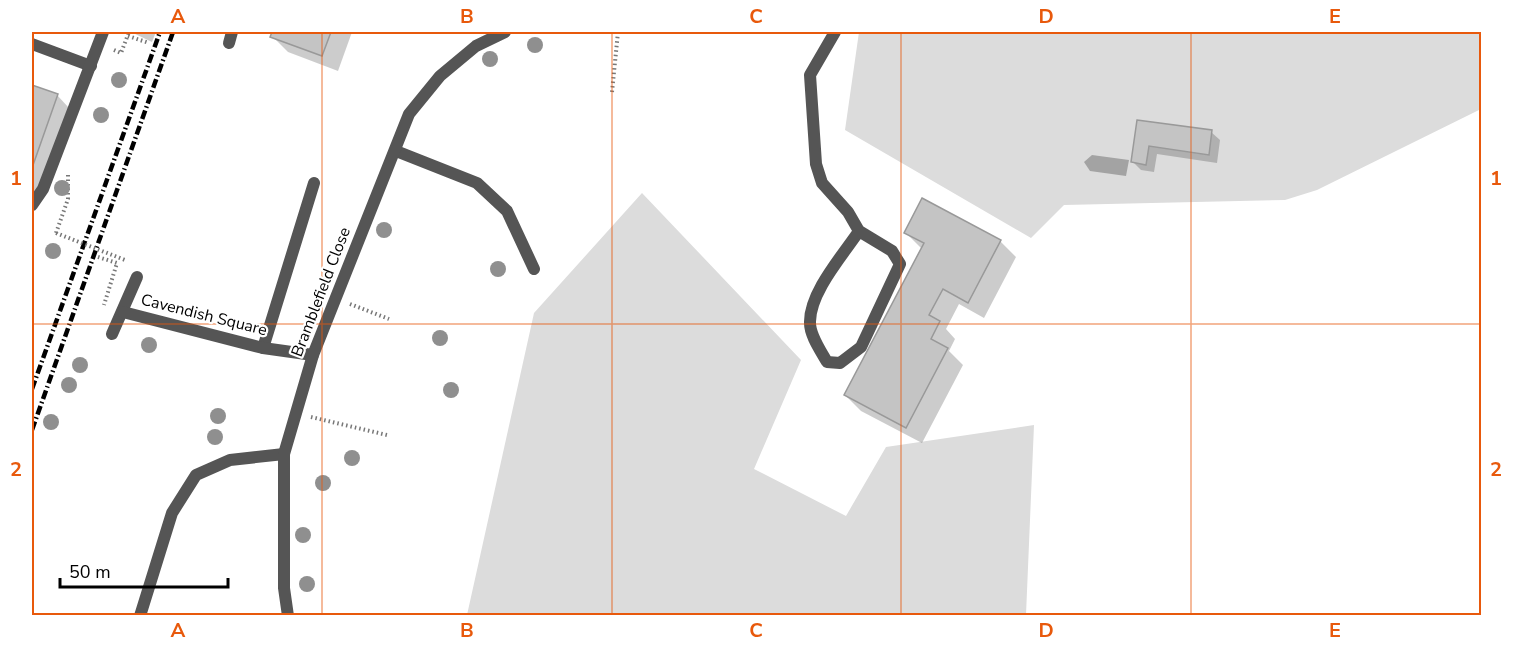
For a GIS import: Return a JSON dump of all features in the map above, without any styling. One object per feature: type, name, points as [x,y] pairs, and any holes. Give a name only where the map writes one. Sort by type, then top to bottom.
[{"type":"street","points":[[32,205],[43,189],[103,32]]},
{"type":"street","name":"Bramblefield Close","points":[[288,615],[284,588],[284,454],[313,355],[409,114],[440,76],[477,46],[505,32]]},
{"type":"street","points":[[835,32],[810,75],[816,164],[822,183],[848,212],[859,231],[891,251],[900,264],[861,347],[840,363],[827,362],[818,346],[810,323],[819,290],[859,231]]},
{"type":"street","points":[[32,44],[91,66]]},
{"type":"street","points":[[396,151],[477,183],[507,211],[534,269]]},
{"type":"street","points":[[263,348],[314,183]]},
{"type":"street","points":[[112,334],[137,277]]},
{"type":"street","name":"Cavendish Square","points":[[123,312],[263,348],[313,355]]},
{"type":"street","points":[[140,615],[172,513],[196,476],[230,459],[284,454]]},
{"type":"path","points":[[612,92],[618,32]]},
{"type":"path","points":[[128,36],[148,43]]},
{"type":"path","points":[[68,200],[56,233],[125,260]]},
{"type":"path","points":[[98,257],[117,263],[104,306],[123,312]]},
{"type":"path","points":[[335,299],[389,319]]},
{"type":"path","points":[[296,414],[387,435]]},
{"type":"shaded area","points":[[859,32],[1481,32],[1481,109],[1317,190],[1285,200],[1064,205],[1031,238],[845,130]],"holes":[[[1137,120],[1212,131],[1209,155],[1149,146],[1146,164],[1131,162]]]},
{"type":"shaded area","points":[[1092,155],[1129,160],[1126,176],[1090,171],[1084,162]]},
{"type":"shaded area","points":[[642,193],[801,360],[754,469],[846,516],[886,447],[1034,425],[1026,615],[467,615],[534,313]]},
{"type":"building","points":[[272,32],[331,32],[322,56],[270,37]]},
{"type":"building","points":[[32,85],[58,94],[32,168]]},
{"type":"building","points":[[1137,120],[1212,130],[1209,155],[1149,146],[1146,165],[1131,162]]},
{"type":"building","points":[[922,198],[1001,240],[968,303],[943,289],[929,315],[940,321],[931,339],[948,348],[906,428],[844,395],[924,243],[904,233]]},
{"type":"railway","points":[[32,389],[160,32]]},
{"type":"railway","points":[[32,430],[173,32]]}]
